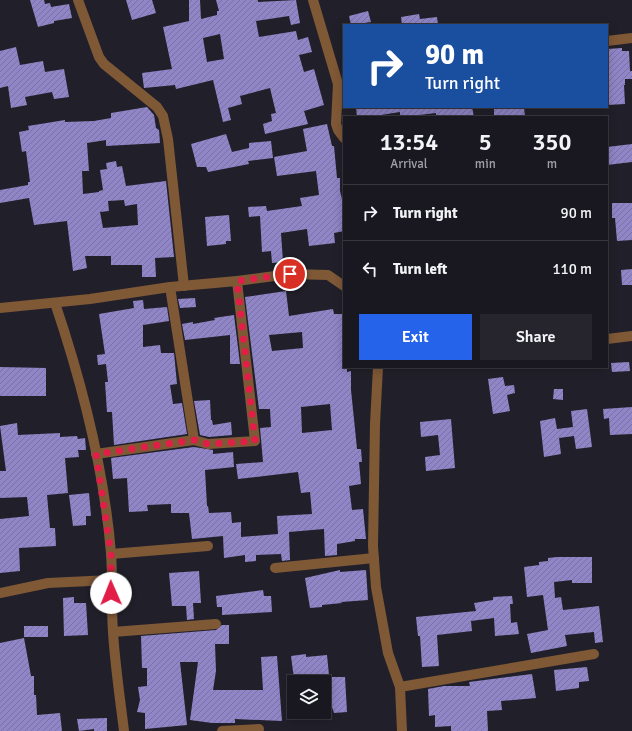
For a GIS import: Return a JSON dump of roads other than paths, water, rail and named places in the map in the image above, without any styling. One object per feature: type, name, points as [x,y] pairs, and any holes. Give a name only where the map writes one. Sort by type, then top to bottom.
[{"type":"street","points":[[78,0],[98,57],[104,64],[157,107],[163,116],[168,139],[184,286]]},
{"type":"street","points":[[313,0],[340,78],[338,84],[336,124],[343,137]]},
{"type":"street","points":[[608,41],[632,38]]},
{"type":"street","points":[[0,308],[55,303],[170,286],[237,281],[290,274],[328,275],[343,285]]},
{"type":"street","points":[[96,454],[194,440],[208,444],[255,441],[237,281]]},
{"type":"street","points":[[170,286],[194,440]]},
{"type":"street","points":[[55,303],[72,354],[96,454],[111,554],[113,632],[124,731]]},
{"type":"street","points":[[608,339],[632,336]]},
{"type":"street","points":[[378,368],[372,517],[374,558],[376,587],[388,653],[400,687],[402,731]]},
{"type":"street","points":[[111,554],[208,546]]},
{"type":"street","points":[[275,568],[374,558]]},
{"type":"street","points":[[0,593],[48,583],[111,580]]},
{"type":"street","points":[[113,632],[216,624]]},
{"type":"street","points":[[400,687],[594,654]]},
{"type":"street","points":[[222,731],[260,729]]}]
